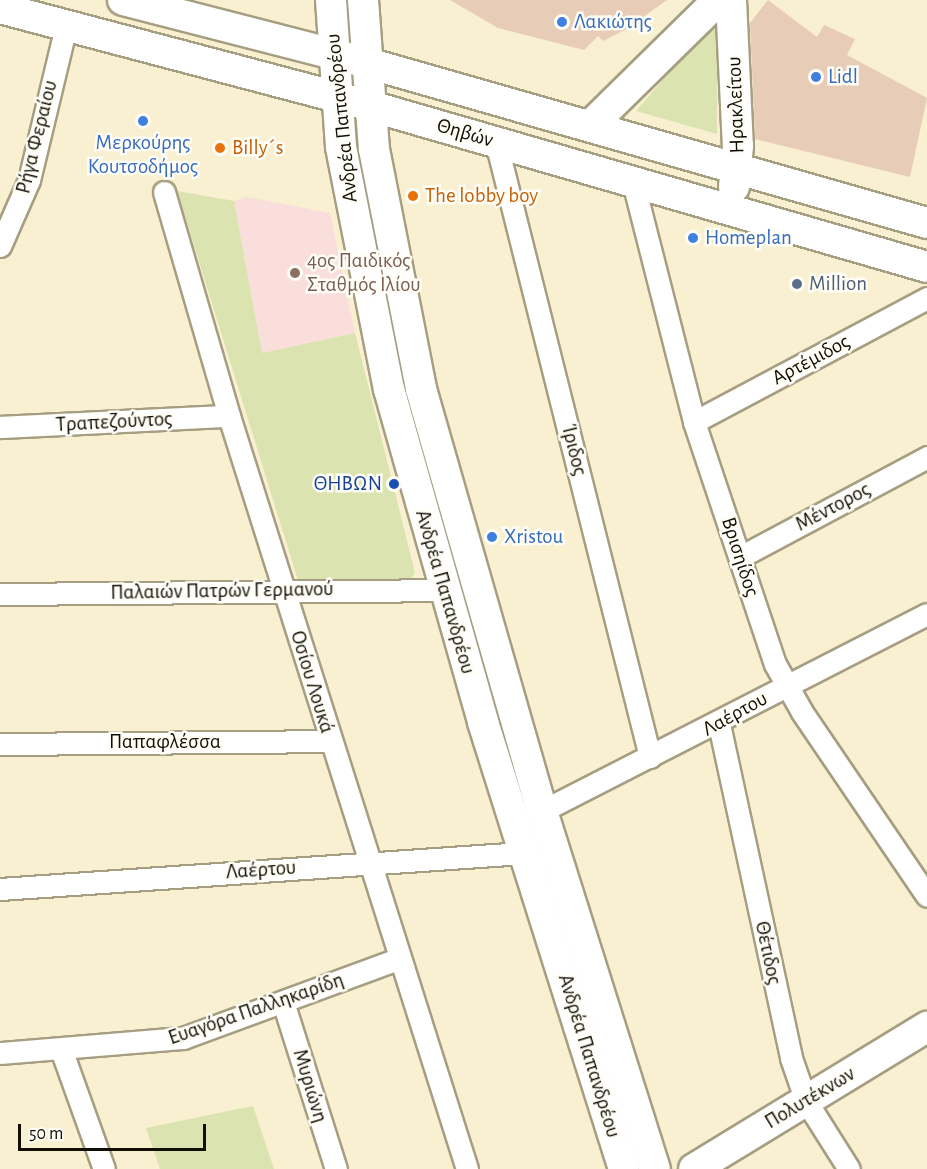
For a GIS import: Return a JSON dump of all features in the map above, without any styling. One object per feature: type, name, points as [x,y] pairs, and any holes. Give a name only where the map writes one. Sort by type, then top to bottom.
[{"type":"main road","name":"Θηβών","points":[[123,0],[364,62],[924,219]]},
{"type":"main road","name":"Ανδρέα Παπανδρέου","points":[[331,0],[335,98],[351,205],[389,389],[444,590],[523,853],[624,1169]]},
{"type":"main road","name":"Ανδρέα Παπανδρέου","points":[[363,0],[367,105],[424,400],[542,811],[655,1169]]},
{"type":"main road","points":[[590,126],[718,0]]},
{"type":"main road","name":"Ηρακλείτου","points":[[728,210],[738,168],[731,0]]},
{"type":"main road","name":"Θηβών","points":[[0,8],[367,105],[927,267]]},
{"type":"main road","name":"Πολυτέκνων","points":[[693,1169],[927,1027]]},
{"type":"street","name":"Ρήγα Φεραίου","points":[[0,246],[29,180],[66,26]]},
{"type":"street","name":"Ίριδος","points":[[496,142],[650,757]]},
{"type":"street","name":"Βρισηίδος","points":[[633,182],[694,422],[775,664],[927,896]]},
{"type":"street","name":"Οσίου Λουκά","points":[[164,192],[229,416],[467,1169]]},
{"type":"street","name":"Αρτέμιδος","points":[[694,422],[927,298]]},
{"type":"street","name":"Τραπεζούντος","points":[[0,428],[229,416]]},
{"type":"street","name":"Μέντορος","points":[[740,557],[927,457]]},
{"type":"street","name":"Παλαιών Πατρών Γερμανού","points":[[0,594],[444,590]]},
{"type":"street","name":"Λαέρτου","points":[[542,811],[719,724],[787,685],[927,614]]},
{"type":"street","name":"Θέτιδος","points":[[719,724],[791,1058],[806,1101],[849,1169]]},
{"type":"street","name":"Παπαφλέσσα","points":[[0,744],[330,741]]},
{"type":"street","name":"Λαέρτου","points":[[0,889],[523,853]]},
{"type":"street","name":"Ευαγόρα Παλληκαρίδη","points":[[0,1053],[160,1043],[283,1002],[400,958]]},
{"type":"street","name":"Μυριώνη","points":[[283,1002],[336,1169]]},
{"type":"street","points":[[61,1049],[104,1169]]},
{"type":"shaded area","name":"4ος Παιδικός Σταθμός Ιλίου","points":[[247,197],[330,213],[355,333],[262,353],[234,201]]},
{"type":"green space","points":[[713,22],[717,25],[717,134],[636,111]]},
{"type":"green space","points":[[177,191],[234,201],[262,353],[355,333],[415,573],[411,579],[298,580]]},
{"type":"green space","points":[[253,1106],[274,1169],[160,1169],[146,1128]]},
{"type":"building","name":"Λακιώτης","points":[[450,0],[667,0],[625,30],[603,41],[598,36],[584,50],[498,28]]},
{"type":"building","name":"Lidl","points":[[768,0],[817,37],[824,25],[855,39],[847,55],[927,98],[910,177],[755,139],[750,23]]},
{"type":"place","name":"Λακιώτης","points":[[562,22]]},
{"type":"place","name":"Lidl","points":[[816,77]]},
{"type":"place","name":"Μερκούρης Κουτσοδήμος","points":[[143,121]]},
{"type":"place","name":"Billy´s","points":[[220,148]]},
{"type":"place","name":"The lobby boy","points":[[413,196]]},
{"type":"place","name":"Homeplan","points":[[693,238]]},
{"type":"place","name":"4ος Παιδικός Σταθμός Ιλίου","points":[[295,273]]},
{"type":"place","name":"Million","points":[[797,284]]},
{"type":"place","name":"ΘΗΒΩΝ","points":[[394,484]]},
{"type":"place","name":"Xristou","points":[[492,537]]}]
